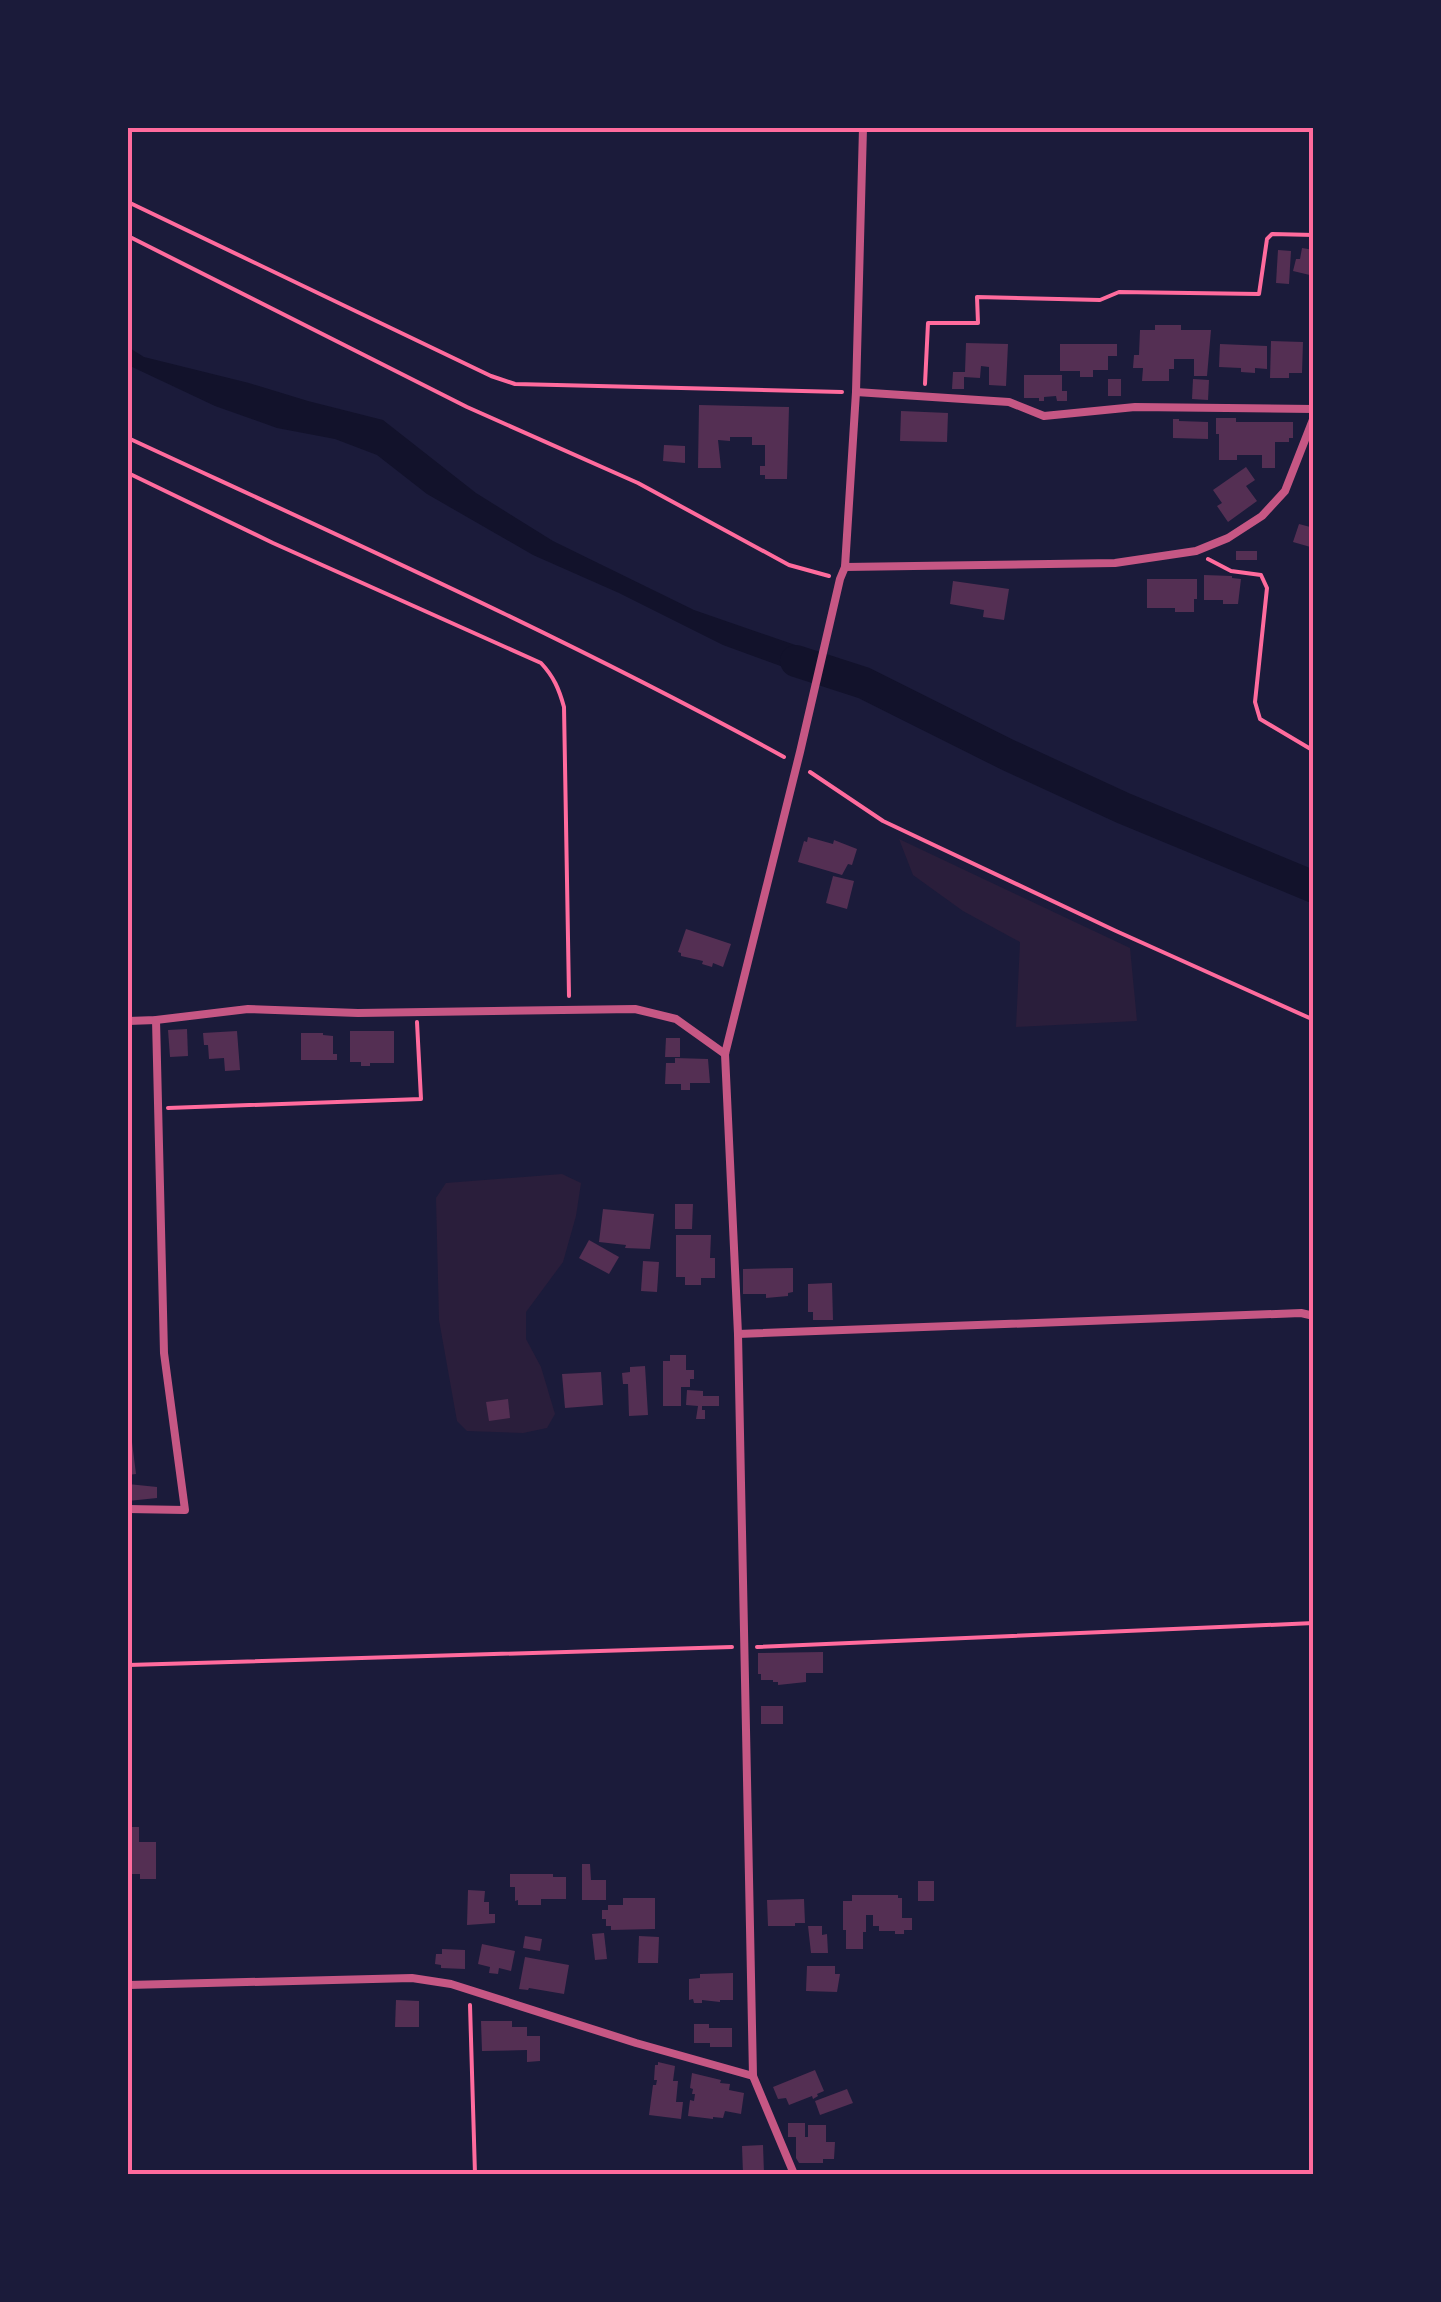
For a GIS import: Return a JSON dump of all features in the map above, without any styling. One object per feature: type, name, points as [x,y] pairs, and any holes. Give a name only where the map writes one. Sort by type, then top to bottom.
[{"type":"street","points":[[794,2174],[752,2076],[738,1334],[725,1054],[845,568],[856,392],[863,128]]},
{"type":"street","points":[[845,568],[1115,563],[1196,552],[1228,538],[1262,516],[1285,491],[1314,413],[1135,407],[1044,416],[1010,402],[856,392]]},
{"type":"street","points":[[128,1021],[248,1009],[358,1013],[635,1009],[676,1020],[725,1054]]},
{"type":"street","points":[[128,1508],[186,1510],[164,1353],[156,1020]]},
{"type":"street","points":[[738,1334],[1301,1313],[1314,1316]]},
{"type":"street","points":[[128,1985],[412,1978],[451,1984],[752,2076]]},
{"type":"path","points":[[128,202],[515,384],[856,392]]},
{"type":"path","points":[[924,397],[928,322],[978,323],[978,297],[1100,300],[1119,292],[1260,294],[1266,239],[1272,234],[1314,235]]},
{"type":"path","points":[[128,236],[467,406],[638,484],[789,565],[840,579]]},
{"type":"path","points":[[128,438],[704,713],[798,764],[883,821],[1314,1020]]},
{"type":"path","points":[[128,473],[273,543],[542,663],[558,684],[564,706],[570,1010]]},
{"type":"path","points":[[1196,552],[1231,571],[1261,575],[1266,588],[1254,702],[1260,719],[1314,751]]},
{"type":"path","points":[[158,1108],[421,1100],[417,1012]]},
{"type":"path","points":[[128,1665],[744,1647],[1314,1624]]},
{"type":"path","points":[[470,1990],[475,2174]]},
{"type":"shaded area","points":[[128,347],[144,357],[383,420],[476,493],[553,541],[694,610],[839,660],[833,685],[723,645],[533,555],[427,494],[377,455],[335,439],[277,428],[215,406],[128,365]]},
{"type":"shaded area","points":[[899,839],[1130,948],[1137,1021],[1016,1027],[1020,942],[963,911],[913,875]]},
{"type":"shaded area","points":[[562,1174],[581,1183],[576,1216],[563,1262],[526,1312],[526,1339],[541,1367],[555,1414],[547,1428],[523,1433],[467,1431],[457,1421],[439,1320],[436,1198],[446,1183]]},
{"type":"building","points":[[1302,248],[1314,250],[1314,276],[1293,271]]},
{"type":"building","points":[[1278,250],[1291,251],[1289,284],[1276,283]]},
{"type":"building","points":[[1155,325],[1211,330],[1207,376],[1194,376],[1194,359],[1174,359],[1169,381],[1142,381],[1143,368],[1133,368],[1134,355],[1139,355],[1140,330],[1155,330]]},
{"type":"building","points":[[1271,341],[1303,342],[1302,373],[1270,378]]},
{"type":"building","points":[[966,343],[1008,344],[1006,386],[989,385],[989,367],[981,366],[980,378],[964,377],[964,389],[952,389],[953,372],[965,372]]},
{"type":"building","points":[[1060,344],[1117,344],[1117,356],[1108,356],[1108,370],[1093,370],[1093,377],[1080,377],[1080,371],[1060,371]]},
{"type":"building","points":[[1220,344],[1267,346],[1267,369],[1255,368],[1255,373],[1219,367]]},
{"type":"building","points":[[1024,375],[1062,375],[1062,391],[1067,391],[1067,401],[1057,401],[1056,396],[1044,397],[1044,401],[1024,398]]},
{"type":"building","points":[[1108,379],[1121,379],[1121,396],[1108,396]]},
{"type":"building","points":[[1193,379],[1209,380],[1208,400],[1192,399]]},
{"type":"building","points":[[699,405],[789,407],[787,479],[765,479],[765,475],[760,475],[760,466],[765,466],[765,445],[752,445],[752,437],[718,440],[721,468],[698,468]]},
{"type":"building","points":[[901,411],[948,413],[947,442],[900,441]]},
{"type":"building","points":[[1216,418],[1293,422],[1293,438],[1289,442],[1275,442],[1275,468],[1262,468],[1262,455],[1219,460]]},
{"type":"building","points":[[1173,419],[1208,422],[1208,439],[1173,438]]},
{"type":"building","points":[[664,445],[685,446],[685,463],[663,461]]},
{"type":"building","points":[[1246,467],[1255,480],[1246,486],[1257,501],[1228,522],[1217,506],[1222,503],[1213,490]]},
{"type":"building","points":[[1299,524],[1314,528],[1314,548],[1293,542]]},
{"type":"building","points":[[1236,551],[1257,551],[1257,560],[1236,560]]},
{"type":"building","points":[[1204,575],[1241,579],[1238,604],[1204,600]]},
{"type":"building","points":[[1147,579],[1197,579],[1194,612],[1147,608]]},
{"type":"building","points":[[953,581],[1009,589],[1004,620],[983,617],[984,610],[950,604]]},
{"type":"building","points":[[808,837],[833,844],[834,840],[857,849],[852,865],[848,864],[842,875],[798,862]]},
{"type":"building","points":[[833,876],[854,881],[847,909],[826,903]]},
{"type":"building","points":[[686,929],[731,944],[723,967],[681,956],[678,952]]},
{"type":"building","points":[[187,1029],[188,1056],[170,1057],[168,1030]]},
{"type":"building","points":[[237,1031],[240,1070],[225,1071],[224,1058],[209,1059],[203,1033]]},
{"type":"building","points":[[350,1031],[394,1031],[394,1063],[361,1066],[361,1062],[350,1062]]},
{"type":"building","points":[[301,1033],[333,1036],[337,1060],[301,1060]]},
{"type":"building","points":[[666,1038],[680,1038],[680,1057],[665,1057]]},
{"type":"building","points":[[675,1058],[708,1059],[710,1083],[690,1083],[690,1090],[681,1090],[681,1084],[665,1084],[666,1063],[675,1063]]},
{"type":"building","points":[[675,1204],[693,1204],[692,1229],[675,1229]]},
{"type":"building","points":[[603,1209],[654,1214],[650,1249],[599,1242]]},
{"type":"building","points":[[676,1235],[711,1235],[710,1258],[715,1258],[715,1278],[701,1278],[701,1285],[685,1285],[685,1277],[676,1277]]},
{"type":"building","points":[[589,1240],[619,1257],[609,1274],[579,1258]]},
{"type":"building","points":[[643,1261],[659,1262],[657,1292],[641,1291]]},
{"type":"building","points":[[793,1268],[793,1292],[788,1296],[743,1294],[743,1269]]},
{"type":"building","points":[[832,1283],[833,1320],[813,1320],[813,1312],[808,1312],[808,1284]]},
{"type":"building","points":[[670,1355],[686,1355],[686,1370],[694,1370],[690,1387],[681,1387],[681,1406],[663,1406],[663,1361],[670,1361]]},
{"type":"building","points":[[645,1366],[648,1415],[629,1416],[628,1384],[623,1384],[622,1373],[630,1372],[630,1367]]},
{"type":"building","points":[[601,1372],[603,1405],[565,1408],[562,1374]]},
{"type":"building","points":[[687,1390],[719,1396],[719,1406],[702,1406],[705,1419],[696,1419],[698,1406],[686,1405]]},
{"type":"building","points":[[508,1399],[510,1418],[489,1421],[486,1402]]},
{"type":"building","points":[[131,1434],[136,1474],[128,1475],[128,1435]]},
{"type":"building","points":[[128,1484],[157,1487],[157,1498],[128,1501]]},
{"type":"building","points":[[823,1652],[823,1673],[806,1673],[806,1682],[778,1685],[773,1680],[761,1680],[758,1674],[758,1653]]},
{"type":"building","points":[[761,1706],[783,1706],[783,1724],[761,1724]]},
{"type":"building","points":[[128,1827],[139,1827],[139,1842],[156,1842],[156,1879],[128,1874]]},
{"type":"building","points":[[582,1864],[590,1864],[591,1880],[606,1880],[606,1900],[582,1900]]},
{"type":"building","points":[[510,1874],[566,1877],[566,1899],[541,1899],[541,1905],[518,1905],[515,1887],[510,1887]]},
{"type":"building","points":[[918,1881],[934,1881],[934,1901],[918,1901]]},
{"type":"building","points":[[468,1890],[485,1891],[484,1902],[489,1902],[489,1914],[495,1914],[495,1923],[467,1925]]},
{"type":"building","points":[[852,1895],[898,1895],[902,1898],[902,1918],[912,1918],[912,1930],[904,1930],[904,1934],[879,1931],[879,1926],[873,1926],[873,1915],[866,1915],[863,1949],[846,1949],[843,1901],[852,1901]]},
{"type":"building","points":[[623,1898],[655,1898],[655,1929],[611,1930],[611,1926],[606,1926],[602,1910],[608,1910],[608,1905],[623,1905]]},
{"type":"building","points":[[804,1899],[805,1923],[768,1926],[767,1900]]},
{"type":"building","points":[[808,1926],[822,1926],[822,1935],[827,1934],[828,1953],[811,1953]]},
{"type":"building","points":[[604,1933],[607,1959],[595,1960],[592,1934]]},
{"type":"building","points":[[525,1936],[542,1939],[540,1951],[523,1948]]},
{"type":"building","points":[[639,1936],[659,1937],[658,1963],[638,1963]]},
{"type":"building","points":[[482,1944],[515,1951],[511,1971],[499,1968],[498,1974],[489,1973],[490,1967],[478,1964]]},
{"type":"building","points":[[442,1949],[465,1950],[465,1969],[435,1964],[436,1954],[442,1954]]},
{"type":"building","points":[[525,1957],[569,1965],[564,1994],[519,1989]]},
{"type":"building","points":[[807,1966],[835,1966],[835,1974],[840,1974],[837,1992],[806,1991]]},
{"type":"building","points":[[733,1973],[733,2000],[689,2000],[689,1979],[700,1978],[700,1974]]},
{"type":"building","points":[[396,2000],[419,2001],[419,2027],[395,2027]]},
{"type":"building","points":[[481,2021],[512,2021],[512,2027],[527,2027],[527,2036],[540,2036],[540,2061],[527,2062],[527,2050],[482,2051]]},
{"type":"building","points":[[694,2024],[732,2028],[732,2047],[694,2043]]},
{"type":"building","points":[[658,2062],[675,2066],[676,2102],[683,2102],[681,2119],[649,2115]]},
{"type":"building","points":[[815,2070],[824,2091],[818,2096],[789,2105],[786,2098],[778,2099],[773,2087]]},
{"type":"building","points":[[692,2073],[721,2080],[720,2083],[730,2084],[729,2090],[744,2093],[741,2114],[725,2111],[723,2118],[713,2119],[688,2116],[695,2094],[690,2088]]},
{"type":"building","points":[[847,2089],[853,2103],[820,2115],[815,2101]]},
{"type":"building","points":[[788,2123],[805,2123],[805,2137],[808,2125],[826,2125],[826,2142],[835,2142],[834,2159],[799,2163],[796,2137],[788,2137]]},
{"type":"building","points":[[763,2145],[764,2174],[743,2174],[742,2146]]},
{"type":"waterway","points":[[796,661],[864,683],[1123,808],[1314,887]]}]
